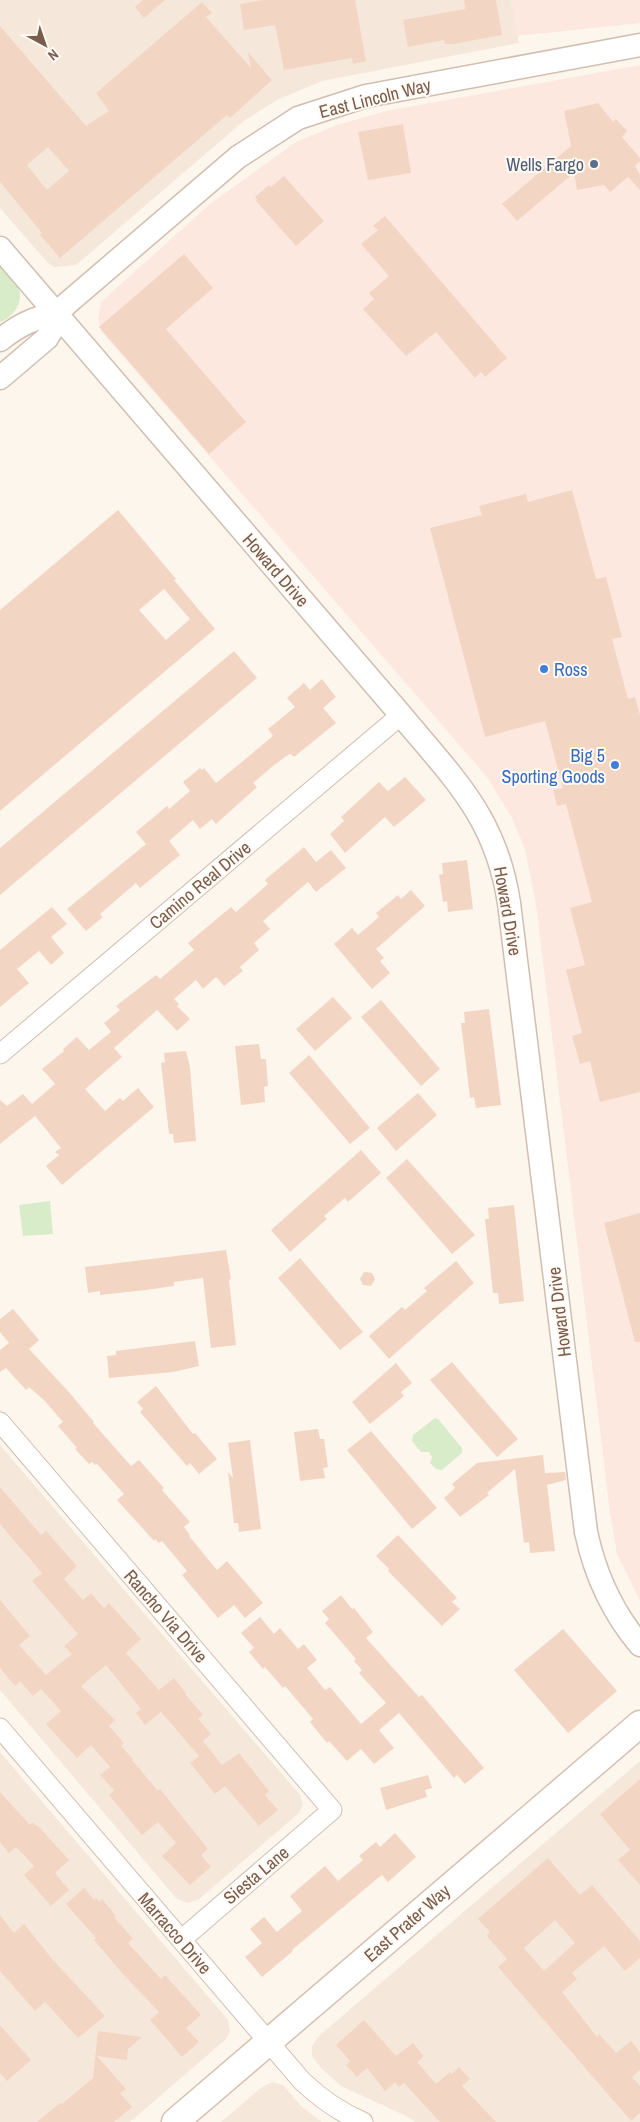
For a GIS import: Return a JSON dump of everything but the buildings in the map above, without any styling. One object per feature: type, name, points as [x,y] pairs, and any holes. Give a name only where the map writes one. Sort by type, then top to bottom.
[{"type":"main road","name":"East Prater Way","points":[[175,2122],[640,1724]]},
{"type":"street","name":"East Lincoln Way","points":[[0,340],[18,325],[56,313],[238,157],[298,118],[366,96],[640,45]]},
{"type":"street","name":"Howard Drive","points":[[0,248],[466,793],[496,849],[506,882],[586,1532],[591,1556],[602,1586],[616,1612],[640,1645]]},
{"type":"street","points":[[0,378],[47,338],[53,328],[56,313]]},
{"type":"street","name":"Camino Real Drive","points":[[0,1054],[401,715]]},
{"type":"street","name":"Rancho Via Drive","points":[[0,1422],[332,1810]]},
{"type":"street","name":"Marracco Drive","points":[[0,1728],[302,2081],[323,2100],[345,2114],[363,2122]]},
{"type":"street","name":"Siesta Lane","points":[[181,1940],[332,1810]]},
{"type":"shaded area","points":[[0,0],[511,0],[519,43],[322,81],[277,100],[245,120],[76,265],[54,267],[47,262],[0,208]]},
{"type":"shaded area","points":[[511,0],[640,0],[640,23],[517,36]]},
{"type":"shaded area","points":[[640,65],[640,1601],[617,1554],[610,1513],[536,904],[525,849],[511,816],[487,777],[101,331],[98,319],[101,302],[210,204],[296,142],[337,125],[386,111]]},
{"type":"shaded area","points":[[0,1445],[300,1795],[303,1805],[299,1813],[198,1900],[187,1903],[176,1898],[0,1690]]},
{"type":"shaded area","points":[[0,1752],[228,2020],[230,2032],[225,2040],[130,2122],[0,2122]]},
{"type":"shaded area","points":[[640,1761],[640,2122],[416,2122],[341,2086],[321,2068],[312,2056],[312,2046],[319,2036]]},
{"type":"shaded area","points":[[273,2082],[283,2085],[302,2107],[322,2122],[221,2122],[262,2087]]},
{"type":"green space","points":[[0,265],[18,287],[20,298],[13,313],[0,322]]},
{"type":"green space","points":[[50,1201],[53,1234],[23,1236],[19,1205]]},
{"type":"green space","points":[[435,1418],[439,1420],[462,1448],[462,1453],[442,1470],[436,1469],[430,1463],[432,1457],[429,1452],[421,1452],[412,1441],[413,1435]]},
{"type":"place","name":"Wells Fargo","points":[[594,164]]},
{"type":"place","name":"Ross","points":[[544,669]]},
{"type":"place","name":"Big 5 Sporting Goods","points":[[615,765]]}]
